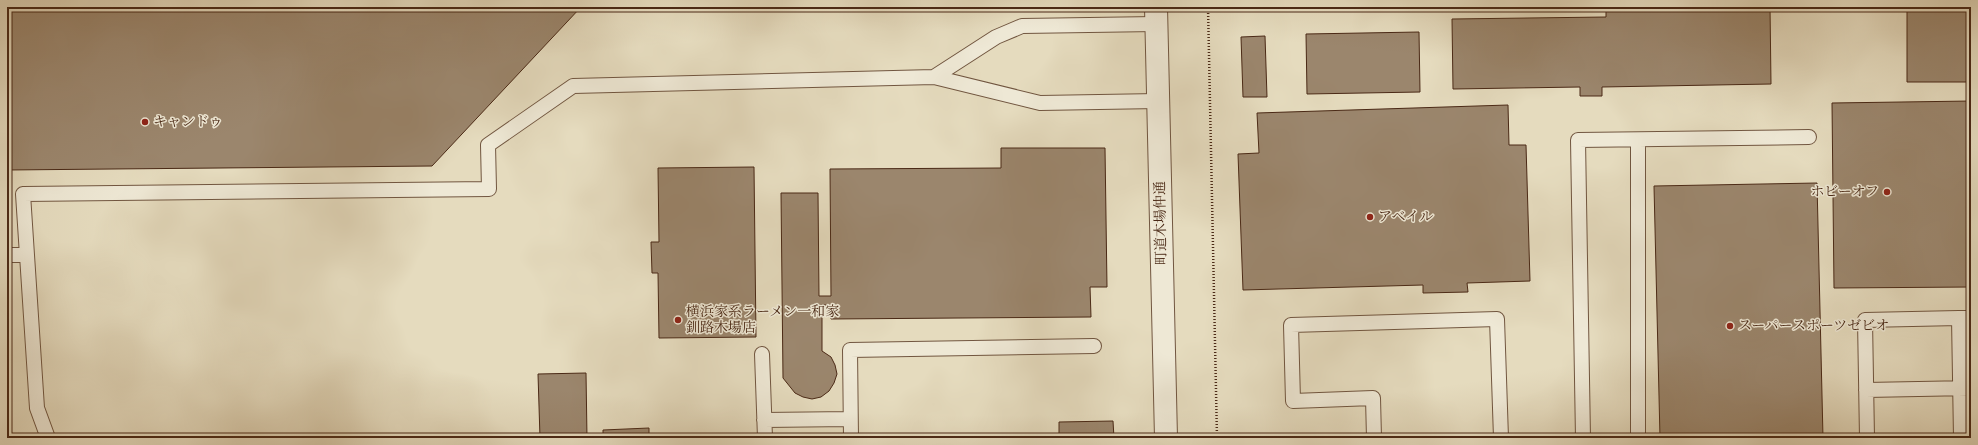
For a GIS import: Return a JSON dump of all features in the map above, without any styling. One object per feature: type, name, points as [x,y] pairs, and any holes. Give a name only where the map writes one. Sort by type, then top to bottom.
[{"type":"street","name":"町道木場仲通","points":[[1156,15],[1166,438]]},
{"type":"lane","points":[[934,78],[996,37],[1022,26],[1156,15]]},
{"type":"lane","points":[[48,438],[37,408],[23,194],[489,189],[488,145],[573,86],[934,78],[1040,103],[1158,101]]},
{"type":"lane","points":[[1583,438],[1578,140],[1808,137]]},
{"type":"lane","points":[[1638,140],[1638,438]]},
{"type":"lane","points":[[7,255],[27,255]]},
{"type":"lane","points":[[1867,438],[1865,320],[1965,318],[1966,389],[1962,438]]},
{"type":"lane","points":[[1374,438],[1373,398],[1293,401],[1291,326],[1497,319],[1500,438]]},
{"type":"lane","points":[[850,438],[850,350],[1094,346]]},
{"type":"lane","points":[[762,354],[765,438]]},
{"type":"lane","points":[[1866,390],[1966,389]]},
{"type":"lane","points":[[764,420],[850,419]]},
{"type":"path","points":[[1208,7],[1217,438]]},
{"type":"building","points":[[7,7],[581,7],[432,166],[7,170]]},
{"type":"building","points":[[1606,7],[1770,7],[1771,84],[1602,87],[1602,96],[1580,96],[1580,87],[1453,89],[1452,19],[1606,17]]},
{"type":"building","points":[[1907,10],[1971,10],[1971,82],[1907,82]]},
{"type":"building","points":[[1419,32],[1420,92],[1307,94],[1306,34]]},
{"type":"building","points":[[1265,36],[1267,97],[1243,97],[1241,37]]},
{"type":"building","points":[[1971,101],[1971,287],[1834,288],[1832,103]]},
{"type":"building","points":[[1508,105],[1509,145],[1526,145],[1530,281],[1467,283],[1468,292],[1423,293],[1423,285],[1243,290],[1238,154],[1259,153],[1257,113]]},
{"type":"building","points":[[1001,148],[1105,148],[1107,287],[1090,287],[1091,317],[831,319],[831,305],[822,305],[822,351],[831,357],[837,374],[829,391],[821,397],[812,399],[795,393],[783,378],[781,193],[818,193],[819,296],[831,296],[830,169],[1001,168]]},
{"type":"building","points":[[754,167],[756,337],[659,338],[658,273],[652,273],[651,242],[659,242],[658,168]]},
{"type":"building","points":[[1817,183],[1823,438],[1660,438],[1654,186]]},
{"type":"building","points":[[586,373],[587,438],[540,438],[538,374]]},
{"type":"building","points":[[1113,421],[1114,438],[1059,438],[1059,422]]},
{"type":"building","points":[[649,428],[649,438],[603,438],[603,430]]},
{"type":"place","name":"キャンドゥ","points":[[145,122]]},
{"type":"place","name":"ホビーオフ","points":[[1887,192]]},
{"type":"place","name":"アベイル","points":[[1370,217]]},
{"type":"place","name":"横浜家系ラーメン一和家 釧路木場店","points":[[678,320]]},
{"type":"place","name":"スーパースポーツゼビオ","points":[[1730,326]]}]
